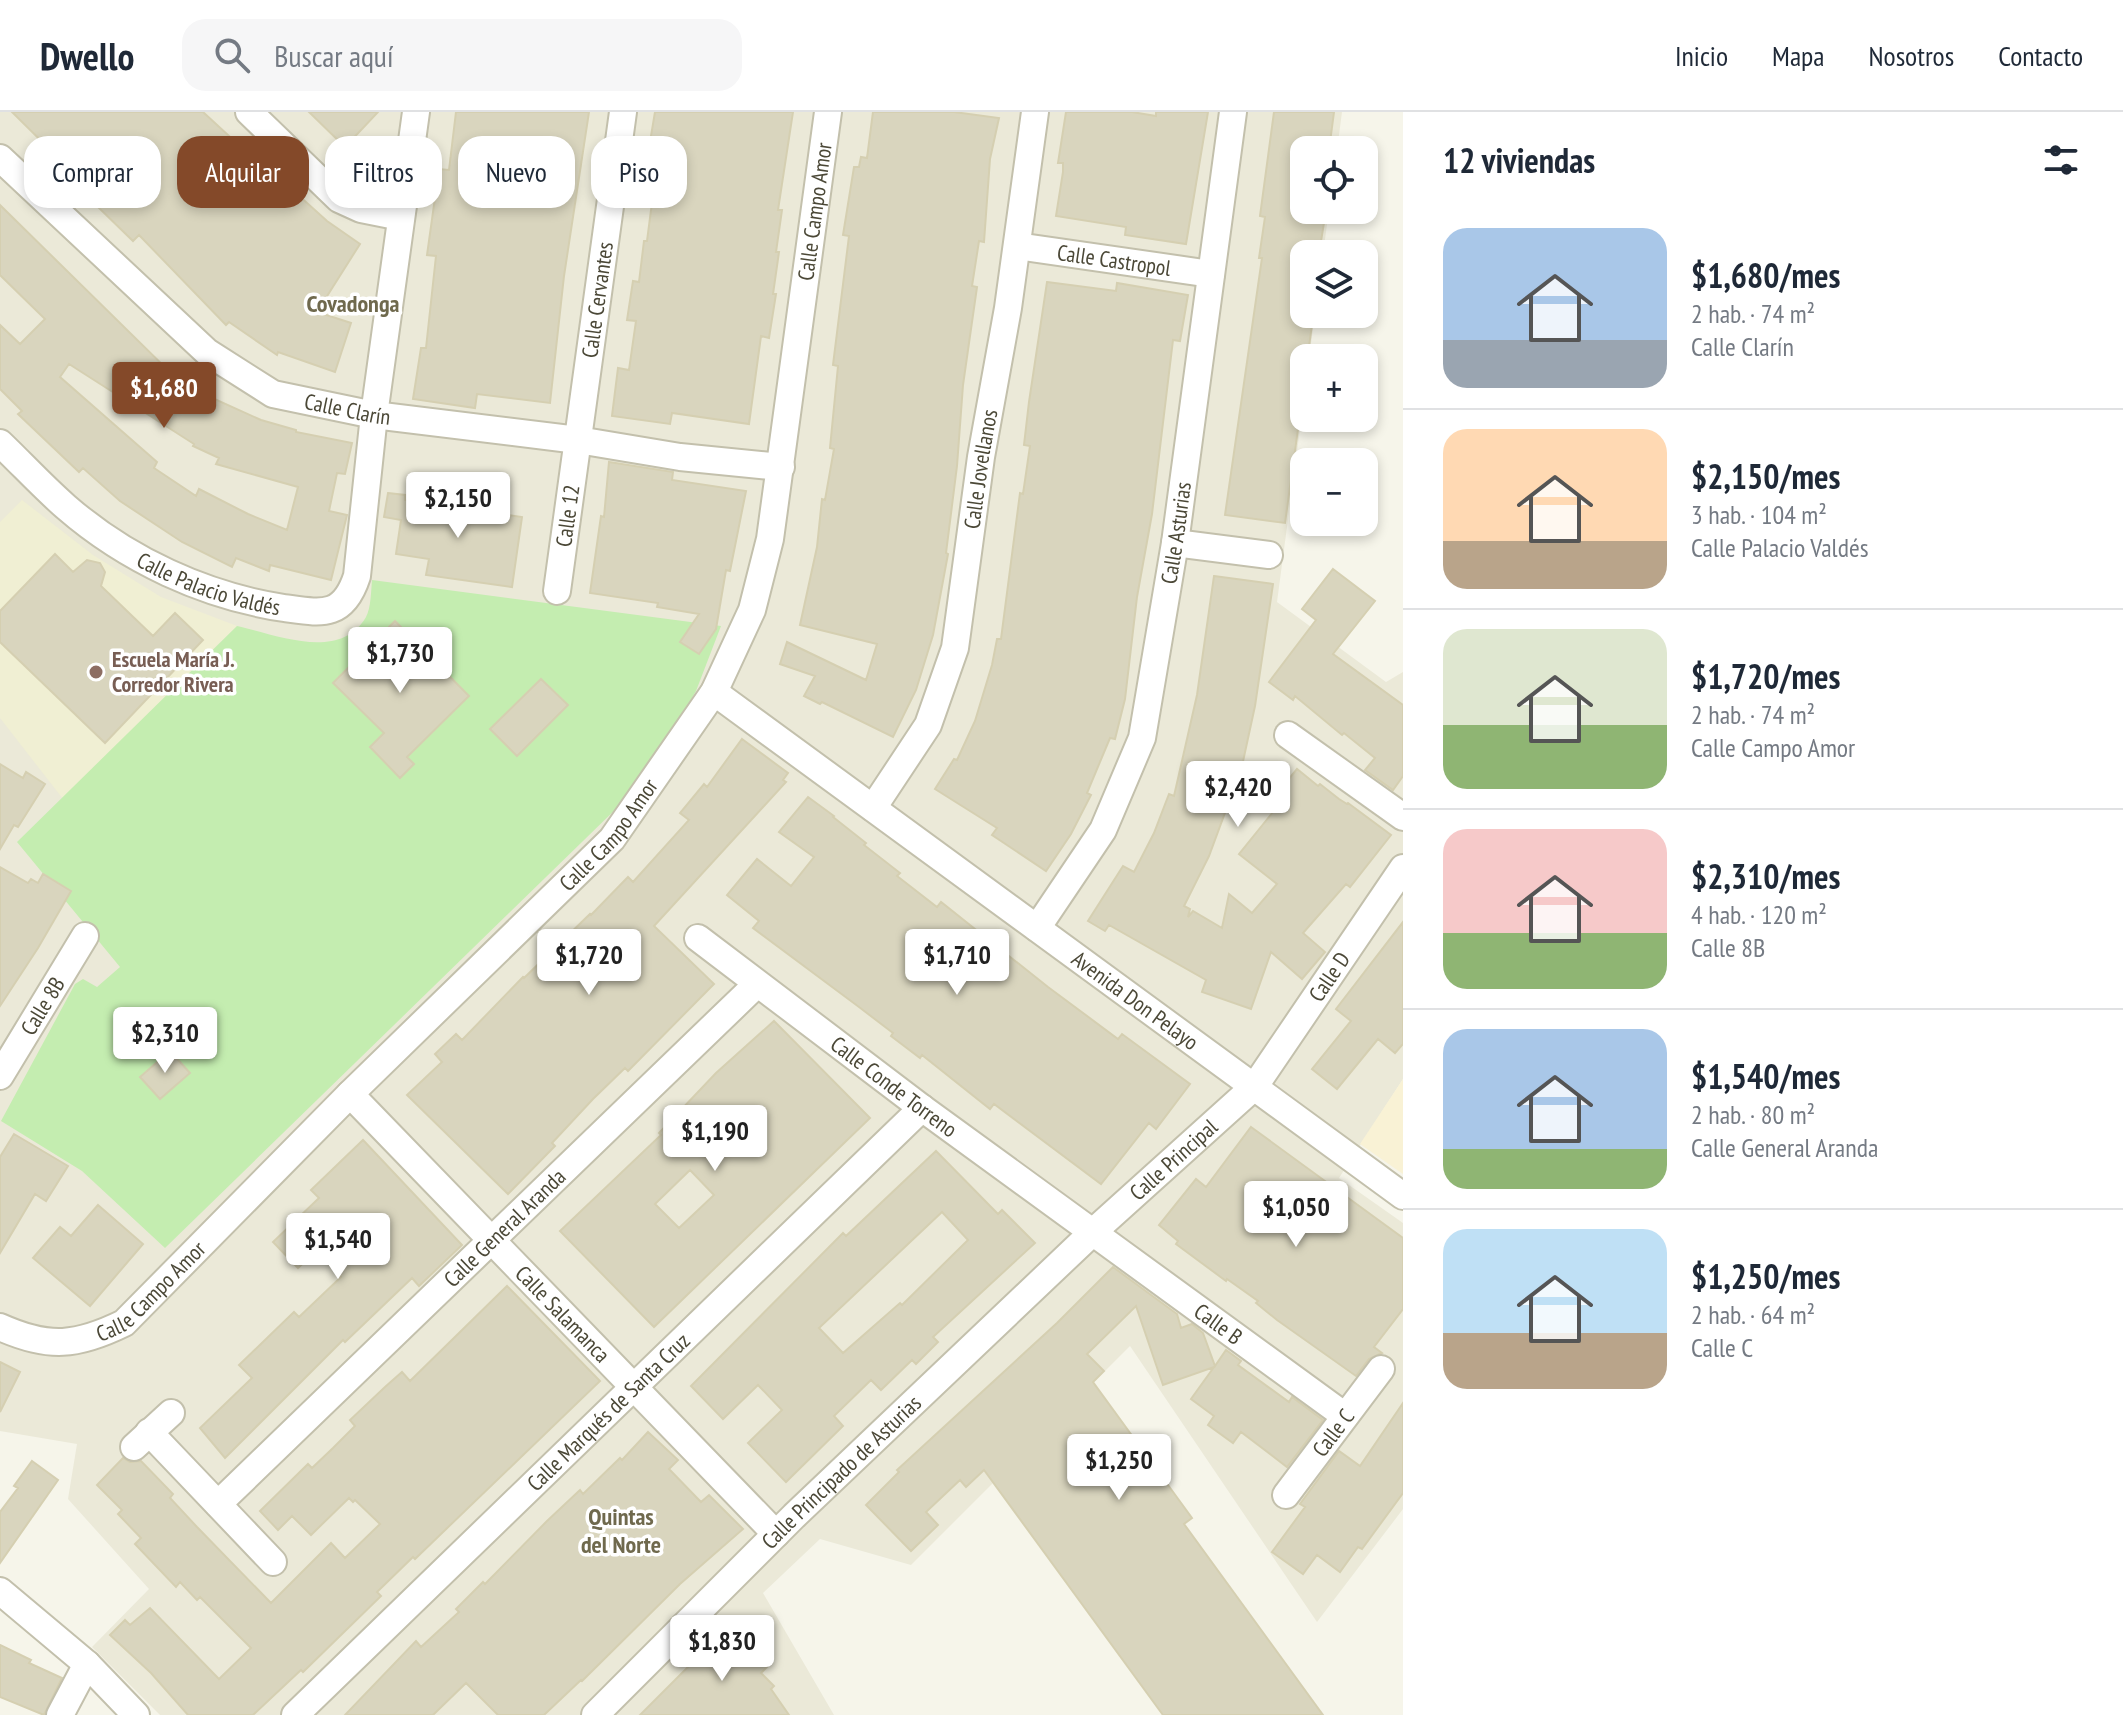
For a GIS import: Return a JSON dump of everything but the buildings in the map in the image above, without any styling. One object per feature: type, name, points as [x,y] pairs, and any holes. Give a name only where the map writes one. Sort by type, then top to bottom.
[{"type":"street","points":[[249,112],[339,199],[361,209],[401,217]]},
{"type":"street","name":"Calle Palacio Valdés","points":[[0,443],[68,508],[131,553],[184,581],[246,602],[322,613],[345,600],[357,576],[374,415],[416,112]]},
{"type":"street","name":"Calle Cervantes","points":[[578,440],[623,112]]},
{"type":"street","name":"Calle Campo Amor","points":[[0,1327],[18,1335],[54,1343],[91,1339],[124,1323],[350,1094],[612,839],[714,692],[752,610],[770,539],[828,112]]},
{"type":"street","name":"Calle Jovellanos","points":[[873,808],[928,725],[955,648],[981,457],[1017,246],[1035,112]]},
{"type":"street","name":"Calle Asturias","points":[[1037,928],[1103,830],[1142,738],[1175,543],[1233,112]]},
{"type":"street","name":"Calle Clarín","points":[[0,158],[207,352],[273,394],[374,415],[578,440],[680,457],[781,467]]},
{"type":"street","name":"Calle Castropol","points":[[1017,246],[1211,274]]},
{"type":"street","name":"Calle 12","points":[[557,591],[578,440]]},
{"type":"street","points":[[1175,543],[1269,555]]},
{"type":"street","name":"Avenida Don Pelayo","points":[[714,692],[1403,1196]]},
{"type":"street","points":[[1288,735],[1403,817]]},
{"type":"street","name":"Calle D","points":[[1255,1086],[1403,868]]},
{"type":"street","name":"Calle 8B","points":[[0,1076],[85,936]]},
{"type":"street","name":"Calle Conde Torreno","points":[[698,938],[922,1108],[1093,1232]]},
{"type":"street","name":"Calle General Aranda","points":[[218,1504],[757,984]]},
{"type":"street","name":"Calle Principal","points":[[1093,1232],[1255,1086]]},
{"type":"street","name":"Calle Salamanca","points":[[350,1094],[776,1534]]},
{"type":"street","name":"Calle Marqués de Santa Cruz","points":[[295,1715],[922,1108]]},
{"type":"street","name":"Calle B","points":[[1093,1232],[1345,1416]]},
{"type":"street","name":"Calle Principado de Asturias","points":[[595,1715],[776,1534],[1093,1232]]},
{"type":"street","name":"Calle C","points":[[1286,1495],[1381,1369]]},
{"type":"street","points":[[171,1413],[142,1439],[218,1504],[273,1562]]},
{"type":"street","points":[[0,1591],[87,1664],[136,1715]]},
{"type":"street","points":[[60,1715],[87,1664]]},
{"type":"shaded area","points":[[0,112],[1342,112],[1339,136],[1290,136],[1290,224],[1327,224],[1325,240],[1290,240],[1290,328],[1313,328],[1311,344],[1290,344],[1290,432],[1300,432],[1297,448],[1290,448],[1290,504],[1277,602],[1386,682],[1403,672],[1403,1079],[1339,1178],[1403,1223],[1403,1509],[1317,1622],[1130,1346],[911,1565],[820,1539],[763,1593],[834,1715],[160,1715],[92,1647],[149,1589],[68,1499],[77,1444],[0,1431]]},
{"type":"shaded area","name":"Escuela María J. Corredor Rivera","points":[[22,500],[93,555],[161,597],[237,626],[63,799],[0,718],[0,522]]},
{"type":"shaded area","points":[[1403,1079],[1403,1174],[1360,1144]]},
{"type":"green space","points":[[372,580],[721,626],[696,691],[658,757],[620,805],[165,1248],[82,1171],[1,1121],[75,984],[83,979],[97,987],[120,967],[17,842],[237,626],[307,642],[340,639],[355,631],[366,617]]},
{"type":"place","name":"Escuela María J. Corredor Rivera","points":[[96,672]]},
{"type":"district","name":"Covadonga","points":[[353,304]]},
{"type":"district","name":"Quintas del Norte","points":[[621,1531]]}]
